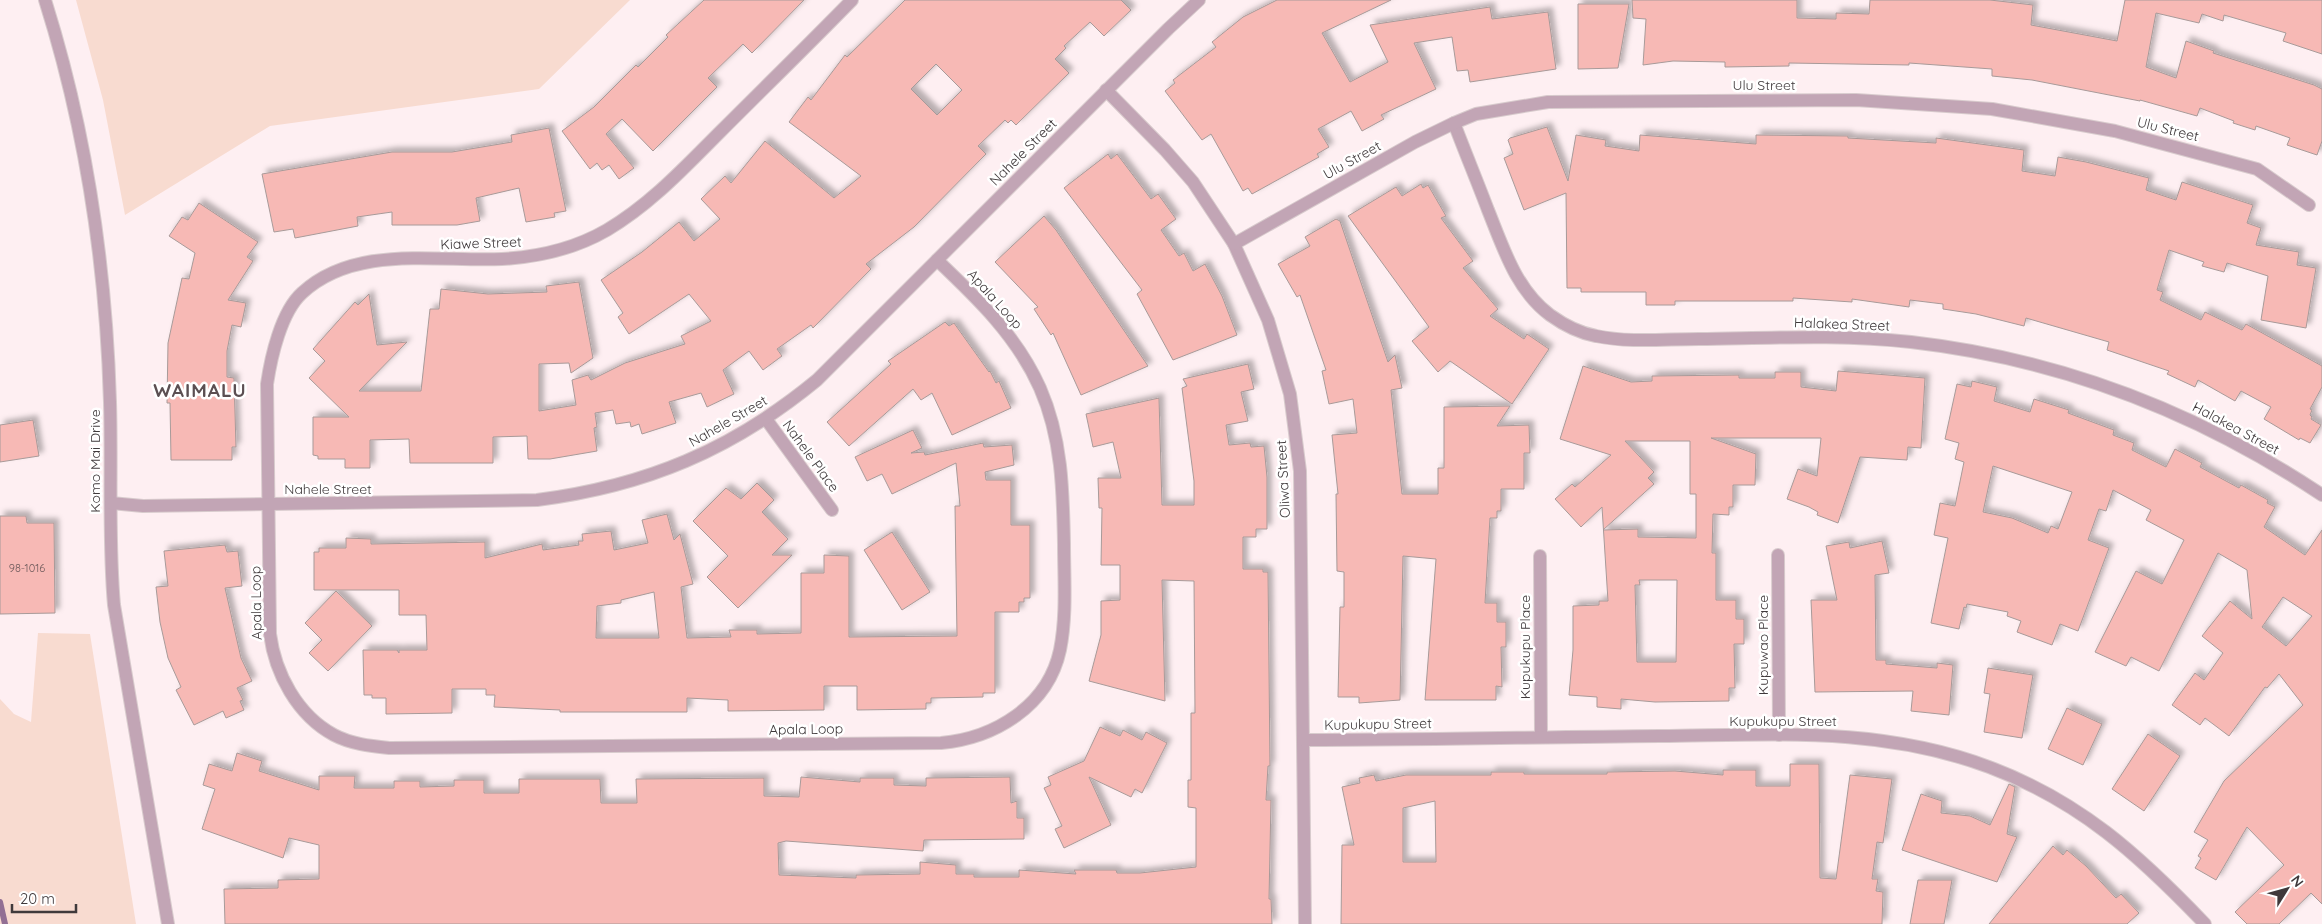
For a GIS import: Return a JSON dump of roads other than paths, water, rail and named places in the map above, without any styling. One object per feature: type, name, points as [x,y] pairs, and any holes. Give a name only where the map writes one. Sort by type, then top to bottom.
[{"type":"street","name":"Komo Mai Drive","points":[[45,0],[73,105],[98,246],[105,305],[110,393],[111,570],[114,606],[168,924]]},
{"type":"street","name":"Kiawe Street","points":[[269,504],[268,384],[271,359],[285,319],[301,294],[321,279],[341,270],[375,261],[521,257],[571,246],[605,231],[627,218],[665,186],[852,0]]},
{"type":"street","name":"Nahele Street","points":[[111,503],[143,506],[504,502],[570,496],[602,490],[662,472],[716,448],[766,419],[817,380],[1106,90],[1199,0]]},
{"type":"street","name":"Oliwa Street","points":[[1106,90],[1165,150],[1193,182],[1234,244],[1268,320],[1290,394],[1300,471],[1305,924]]},
{"type":"street","name":"Ulu Street","points":[[1234,244],[1407,146],[1454,123],[1476,114],[1556,102],[1856,100],[1992,109],[2115,130],[2257,169],[2309,205]]},
{"type":"street","name":"Halakea Street","points":[[1454,123],[1517,276],[1540,306],[1550,315],[1580,332],[1629,340],[1827,337],[1908,342],[1987,353],[2034,364],[2142,399],[2226,437],[2322,495]]},
{"type":"street","name":"Apala Loop","points":[[269,504],[270,634],[272,652],[288,690],[306,713],[333,735],[349,741],[390,748],[941,743],[963,741],[982,735],[1013,718],[1030,704],[1052,672],[1060,651],[1064,611],[1063,481],[1059,450],[1052,420],[1029,365],[995,317],[937,260]]},
{"type":"street","name":"Nahele Place","points":[[766,419],[832,510]]},
{"type":"street","name":"Kupuwao Place","points":[[1778,555],[1779,735]]},
{"type":"street","name":"Kupukupu Place","points":[[1540,556],[1541,737]]},
{"type":"street","name":"Kupukupu Street","points":[[1303,740],[1779,735],[1858,736],[1921,746],[1972,761],[2022,781],[2054,797],[2105,830],[2160,878],[2205,924]]},
{"type":"waterway","points":[[0,902],[5,924]]},
{"type":"district","name":"WAIMALU","points":[[200,390]]}]
